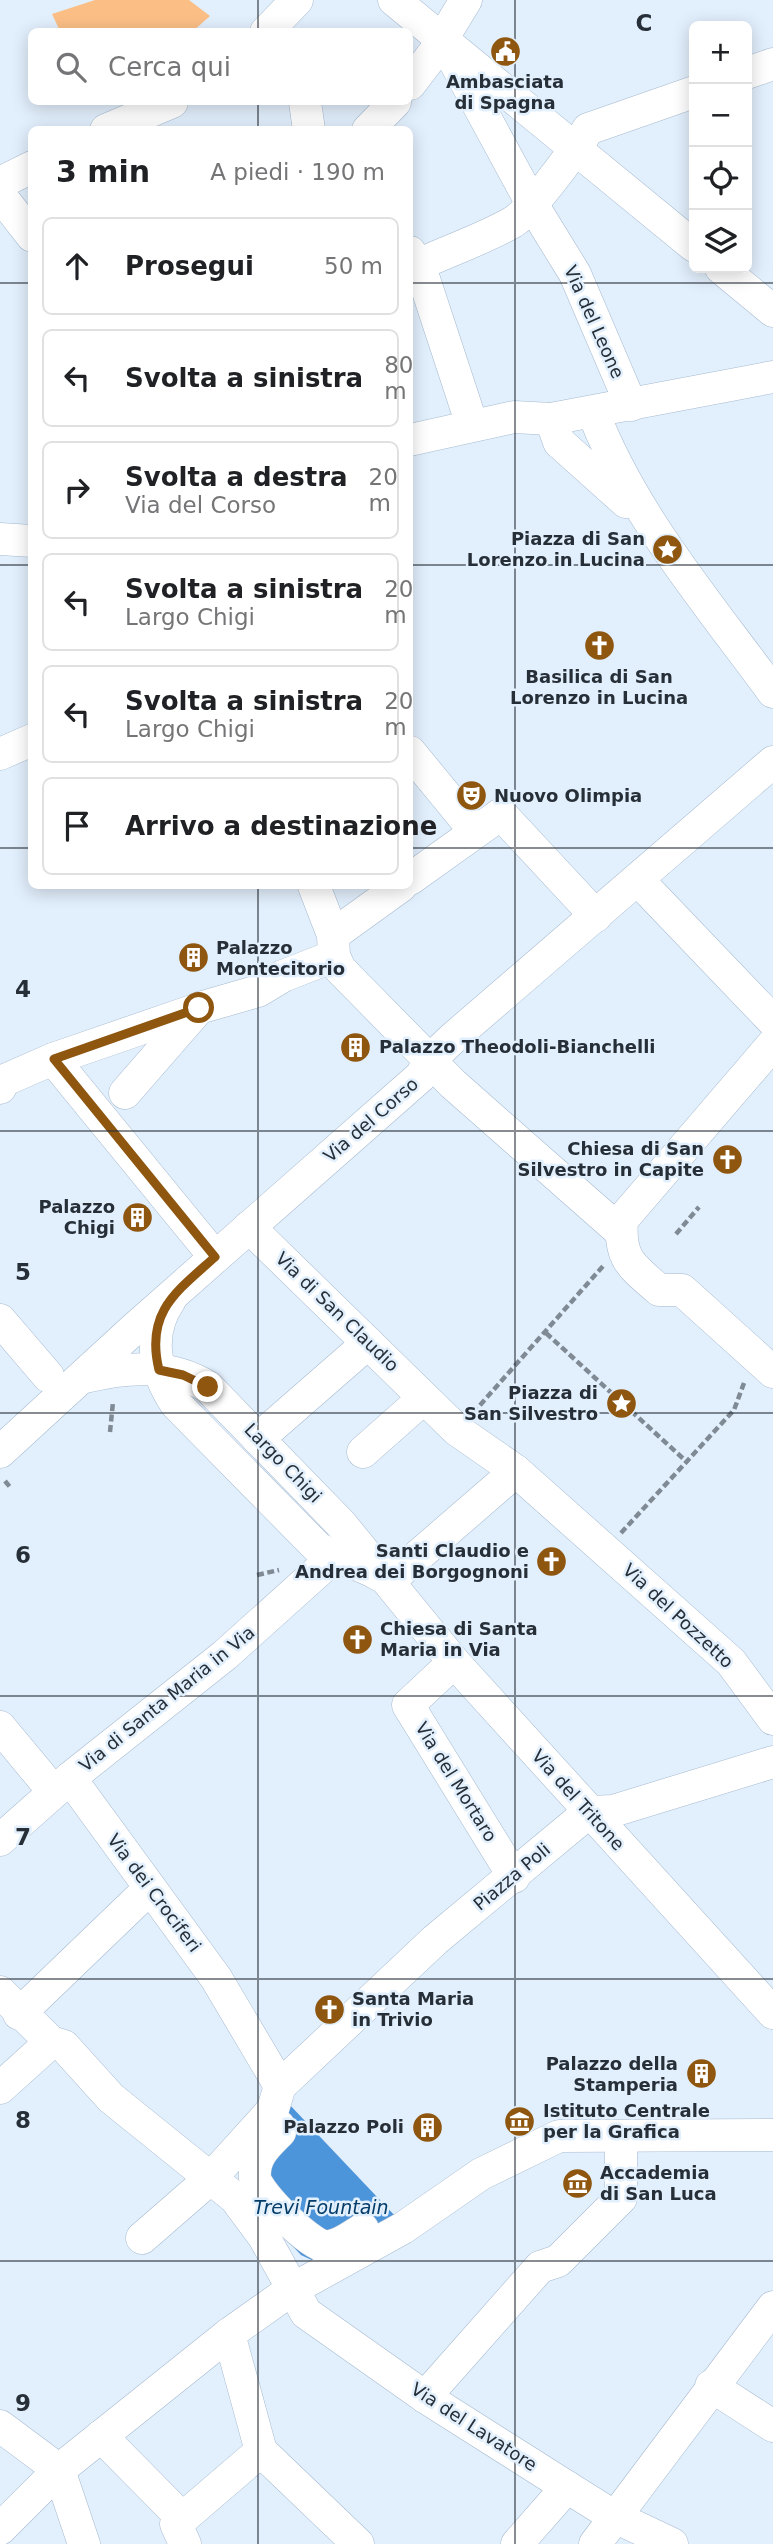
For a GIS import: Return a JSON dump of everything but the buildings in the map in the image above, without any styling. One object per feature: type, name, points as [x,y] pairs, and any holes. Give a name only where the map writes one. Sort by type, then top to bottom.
[{"type":"street","points":[[270,28],[297,0]]},
{"type":"street","points":[[394,0],[689,242]]},
{"type":"street","points":[[413,79],[466,0]]},
{"type":"street","name":"Via del Leone","points":[[442,38],[532,204],[575,274],[631,405]]},
{"type":"street","points":[[752,71],[773,64]]},
{"type":"street","points":[[472,425],[413,266],[515,221],[577,149],[588,129],[689,94]]},
{"type":"street","points":[[115,126],[165,105]]},
{"type":"street","points":[[305,105],[308,126]]},
{"type":"street","points":[[372,126],[392,105]]},
{"type":"street","points":[[0,183],[28,169]]},
{"type":"street","points":[[0,195],[28,231]]},
{"type":"street","points":[[727,273],[773,311]]},
{"type":"street","points":[[413,439],[514,417],[551,419],[773,377]]},
{"type":"street","points":[[593,412],[611,459],[649,523],[773,692]]},
{"type":"street","points":[[551,419],[559,442],[649,523]]},
{"type":"street","points":[[0,537],[28,540]]},
{"type":"street","points":[[0,754],[28,742]]},
{"type":"street","points":[[413,755],[475,831]]},
{"type":"street","name":"Via del Corso","points":[[2,1466],[85,1377],[215,1257],[421,1076],[429,1061],[773,762]]},
{"type":"street","points":[[413,877],[501,814],[596,916]]},
{"type":"street","points":[[638,880],[773,1021]]},
{"type":"street","points":[[315,889],[340,969],[429,1061],[621,1232]]},
{"type":"street","points":[[0,1088],[5,1080],[54,1059],[199,1008],[258,991],[334,945],[398,889]]},
{"type":"street","points":[[125,1093],[199,1008]]},
{"type":"street","points":[[773,1044],[622,1220],[621,1232],[626,1261],[659,1290],[682,1290],[773,1373]]},
{"type":"street","points":[[54,1059],[215,1257]]},
{"type":"street","name":"Via di San Claudio","points":[[249,1227],[424,1398],[461,1425]]},
{"type":"street","name":"Largo Chigi","points":[[173,1296],[156,1327],[155,1348],[159,1370],[169,1395],[188,1419],[317,1546],[334,1557]]},
{"type":"street","points":[[0,1320],[48,1376]]},
{"type":"street","points":[[258,1439],[368,1343]]},
{"type":"street","name":"Largo Chigi","points":[[85,1377],[129,1369],[159,1370],[183,1375],[208,1387],[341,1524],[389,1581]]},
{"type":"street","points":[[363,1452],[424,1398]]},
{"type":"street","points":[[461,1425],[606,1549]]},
{"type":"street","points":[[389,1581],[516,1471]]},
{"type":"street","name":"Via del Pozzetto","points":[[606,1549],[731,1662],[773,1719]]},
{"type":"street","name":"Via del Tritone","points":[[334,1557],[358,1563],[389,1581],[431,1617],[773,2013]]},
{"type":"street","name":"Via di Santa Maria in Via","points":[[0,1840],[62,1785],[225,1655],[334,1557]]},
{"type":"street","name":"Via del Tritone","points":[[389,1581],[454,1662],[773,1993]]},
{"type":"street","name":"Via del Mortaro","points":[[454,1662],[408,1705],[514,1877]]},
{"type":"street","name":"Via dei Crociferi","points":[[0,1727],[62,1785],[193,1944],[236,2008],[275,2100]]},
{"type":"street","points":[[601,1812],[773,1762]]},
{"type":"street","name":"Piazza Poli","points":[[142,2238],[211,2178],[275,2100],[435,1940],[601,1812]]},
{"type":"street","points":[[9,2003],[149,1889]]},
{"type":"street","name":"Via del Lavatore","points":[[9,2003],[45,2048],[64,2046],[111,2098],[235,2198],[250,2216],[306,2313],[425,2397],[567,2487],[615,2516],[673,2544]]},
{"type":"street","points":[[0,2088],[45,2048]]},
{"type":"street","points":[[275,2100],[280,2132],[259,2156],[255,2175],[258,2187],[310,2241],[322,2246],[342,2242],[365,2228]]},
{"type":"street","points":[[0,2529],[59,2470],[229,2334],[291,2290],[403,2228],[481,2174],[559,2136],[773,2135]]},
{"type":"street","points":[[425,2397],[540,2267],[558,2261],[621,2198],[621,2137]]},
{"type":"street","points":[[251,2155],[245,2175],[249,2190],[302,2249],[316,2254],[340,2248]]},
{"type":"street","points":[[595,2544],[711,2386],[773,2307]]},
{"type":"street","points":[[229,2334],[261,2451],[358,2544]]},
{"type":"street","points":[[711,2386],[773,2426]]},
{"type":"street","points":[[0,2426],[59,2470],[84,2544]]},
{"type":"street","points":[[101,2436],[181,2528],[261,2451]]},
{"type":"street","points":[[517,2544],[567,2487]]},
{"type":"path","points":[[676,1234],[699,1207]]},
{"type":"path","points":[[461,1425],[607,1262]]},
{"type":"path","points":[[546,1333],[688,1463]]},
{"type":"path","points":[[606,1549],[734,1410],[744,1383]]},
{"type":"path","points":[[110,1432],[113,1402]]},
{"type":"path","points":[[2,1466],[10,1487]]},
{"type":"shaded area","points":[[95,0],[189,0],[210,16],[196,28],[59,28],[52,14]]},
{"type":"water","name":"Trevi Fountain","points":[[288,2103],[397,2218],[318,2263],[301,2255],[250,2201]]},
{"type":"place","name":"Ambasciata di Spagna","points":[[505,51]]},
{"type":"place","name":"Piazza di San Lorenzo in Lucina","points":[[668,549]]},
{"type":"place","name":"Basilica di San Lorenzo in Lucina","points":[[599,646]]},
{"type":"place","name":"Nuovo Olimpia","points":[[471,796]]},
{"type":"place","name":"Palazzo Montecitorio","points":[[193,958]]},
{"type":"place","name":"Palazzo Theodoli-Bianchelli","points":[[356,1047]]},
{"type":"place","name":"Chiesa di San Silvestro in Capite","points":[[727,1159]]},
{"type":"place","name":"Palazzo Chigi","points":[[138,1217]]},
{"type":"place","name":"Piazza di San Silvestro","points":[[621,1403]]},
{"type":"place","name":"Santi Claudio e Andrea dei Borgognoni","points":[[552,1561]]},
{"type":"place","name":"Chiesa di Santa Maria in Via","points":[[357,1639]]},
{"type":"place","name":"Santa Maria in Trivio","points":[[329,2009]]},
{"type":"place","name":"Palazzo della Stamperia","points":[[701,2074]]},
{"type":"place","name":"Istituto Centrale per la Grafica","points":[[520,2121]]},
{"type":"place","name":"Palazzo Poli","points":[[427,2127]]},
{"type":"place","name":"Accademia di San Luca","points":[[577,2183]]},
{"type":"route","points":[[199,1008],[54,1059],[215,1257],[173,1296],[164,1308],[156,1327],[155,1339],[159,1370],[183,1375],[208,1387]]}]
